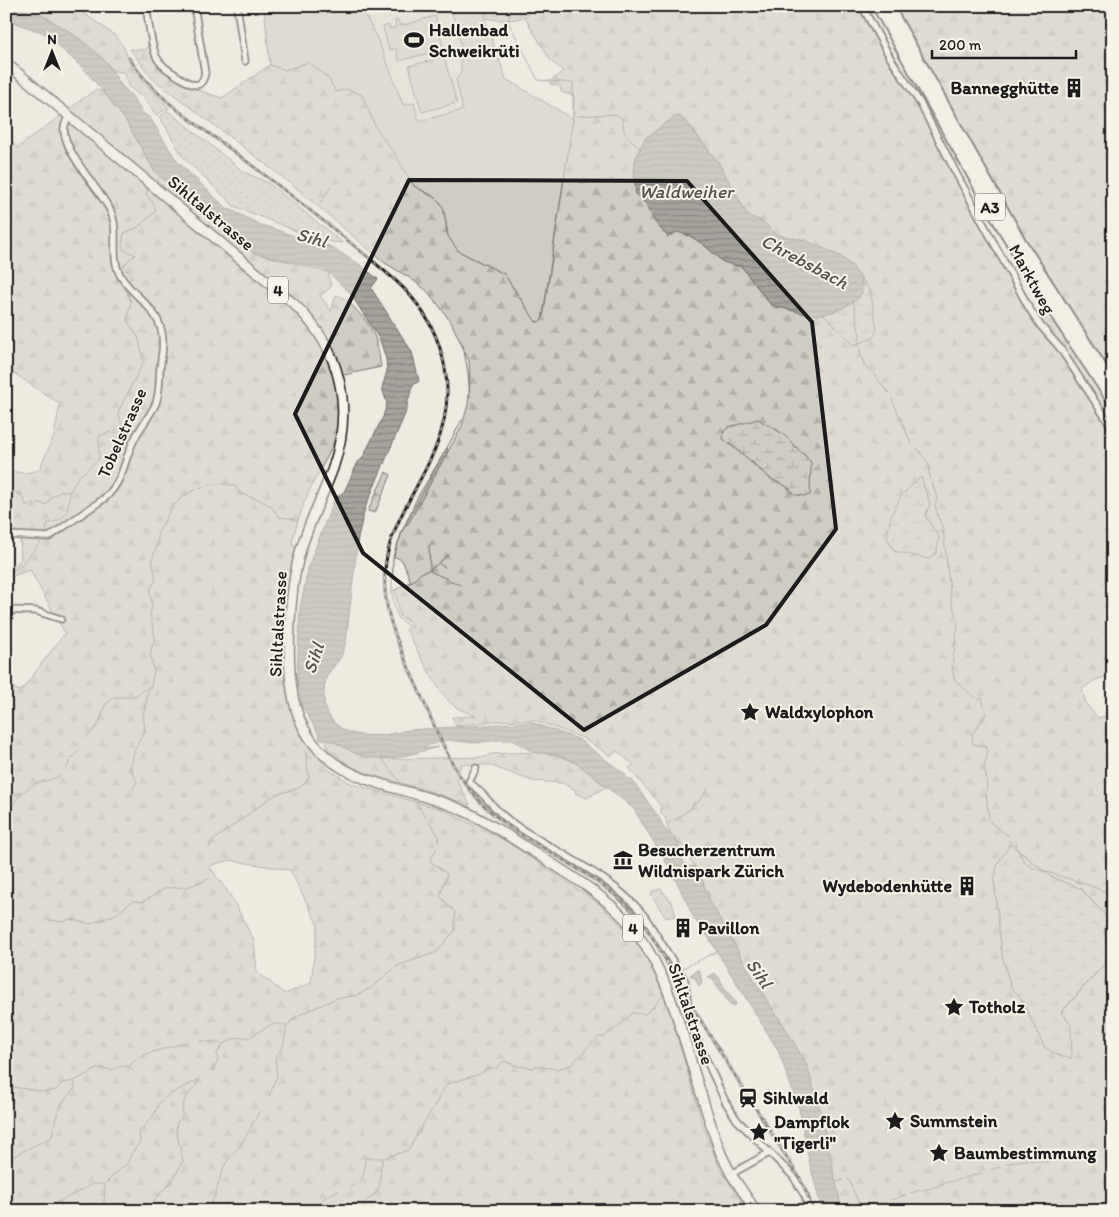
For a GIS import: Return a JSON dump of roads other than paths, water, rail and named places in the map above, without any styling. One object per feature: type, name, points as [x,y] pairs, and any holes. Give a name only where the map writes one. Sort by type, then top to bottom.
[{"type":"highway","name":"A3","points":[[878,6],[997,218],[1051,308],[1113,401]]},
{"type":"highway","name":"A3","points":[[888,6],[1021,243],[1113,386]]},
{"type":"main road","name":"Sihltalstrasse","points":[[6,63],[294,304],[320,334],[334,362],[343,400],[340,440],[333,468],[301,548],[295,572],[292,599],[290,653],[292,689],[298,714],[309,737],[330,760],[354,775],[378,784],[438,800],[479,818],[579,881],[621,915],[646,946],[667,985],[723,1159],[756,1211]]},
{"type":"street","points":[[146,6],[150,34],[157,58],[163,66],[187,83],[194,85],[204,80],[205,74],[194,6]]},
{"type":"street","points":[[237,6],[245,61]]},
{"type":"street","name":"Marktweg","points":[[862,6],[891,59],[920,103],[1029,308],[1040,325],[1060,348],[1113,429]]},
{"type":"street","name":"Tobelstrasse","points":[[6,535],[49,537],[105,498],[119,482],[125,460],[134,439],[156,401],[164,350],[163,333],[158,319],[119,273],[114,217],[66,140],[64,126],[69,116]]},
{"type":"street","points":[[6,610],[36,611],[61,619]]},
{"type":"street","points":[[476,768],[469,782],[502,815],[617,889],[645,917],[685,981],[690,1024],[725,1100],[737,1120],[796,1180],[806,1196],[810,1211]]},
{"type":"street","points":[[731,1174],[769,1153]]},
{"type":"water","name":"Sihl","points":[[6,6],[15,6],[41,15],[73,34],[106,62],[142,112],[150,118],[177,161],[225,207],[259,224],[329,246],[359,264],[378,279],[371,288],[412,352],[419,381],[412,386],[405,414],[365,508],[358,537],[346,642],[341,657],[327,676],[324,695],[325,706],[331,718],[348,732],[372,736],[408,730],[531,722],[578,739],[625,774],[626,778],[632,780],[660,819],[664,828],[677,841],[683,861],[687,866],[696,867],[710,901],[758,987],[806,1063],[820,1109],[842,1211],[822,1211],[799,1109],[778,1050],[708,937],[695,920],[672,872],[633,808],[578,764],[559,755],[533,752],[512,740],[475,743],[447,740],[429,745],[423,749],[439,747],[392,758],[373,758],[357,754],[331,741],[319,739],[320,736],[302,706],[297,679],[300,608],[309,564],[335,498],[344,492],[383,417],[387,403],[382,388],[387,371],[386,359],[380,340],[350,293],[325,269],[254,253],[155,172],[126,121],[85,70],[44,33],[6,20]]},
{"type":"water","name":"Waldweiher","points":[[676,116],[686,122],[719,163],[748,216],[762,221],[777,235],[805,240],[840,256],[852,266],[861,279],[862,293],[858,298],[842,309],[824,314],[809,315],[771,305],[742,267],[723,262],[703,244],[690,236],[677,232],[668,237],[655,222],[646,204],[636,194],[635,166],[640,147],[646,139],[663,124]]},
{"type":"water","points":[[697,970],[700,971],[702,983],[699,986],[695,978],[690,975]]},
{"type":"water","points":[[715,973],[736,1003],[735,1006],[731,1006],[714,981],[708,977]]},
{"type":"waterway","name":"Chrebsbach","points":[[512,6],[508,21],[538,80],[573,83],[573,116]]},
{"type":"waterway","name":"Chrebsbach","points":[[577,116],[615,114],[622,118],[627,136],[641,149]]},
{"type":"waterway","points":[[157,181],[161,176]]},
{"type":"waterway","points":[[320,204],[331,186]]},
{"type":"waterway","points":[[128,284],[132,275],[123,267],[129,259],[136,255],[124,250],[122,245],[124,233],[137,228],[156,211],[146,194],[148,189]]},
{"type":"waterway","points":[[6,490],[21,494],[26,505],[39,503],[46,505],[51,498],[61,491],[70,492],[78,477],[99,459],[99,436],[110,432],[117,439],[123,435],[118,412],[144,361],[138,337],[127,320],[131,302],[127,288]]},
{"type":"waterway","name":"Chrebsbach","points":[[853,301],[864,366],[871,371],[889,393]]},
{"type":"waterway","points":[[463,346],[470,397]]},
{"type":"waterway","name":"Chrebsbach","points":[[892,399],[912,445]]},
{"type":"waterway","points":[[410,627],[399,619],[394,605],[392,590],[393,559],[402,531],[462,420]]},
{"type":"waterway","name":"Chrebsbach","points":[[917,448],[929,464],[929,473],[937,498],[935,506],[943,528],[951,601],[956,615]]},
{"type":"waterway","points":[[86,738],[99,724],[105,705],[114,697],[133,697],[151,686],[154,671],[150,653],[155,637],[150,615],[152,605],[150,590],[156,579],[152,560],[158,543],[158,533],[173,505],[185,495],[203,486],[222,484],[235,486],[239,493],[271,506],[279,517],[294,519],[297,522]]},
{"type":"waterway","points":[[46,534],[47,524],[66,514],[70,492]]},
{"type":"waterway","points":[[6,577],[22,564],[41,542]]},
{"type":"waterway","points":[[430,569],[429,546],[434,542]]},
{"type":"waterway","points":[[393,591],[414,580],[421,573],[430,570],[448,555]]},
{"type":"waterway","points":[[439,564],[445,567]]},
{"type":"waterway","points":[[430,571],[460,585]]},
{"type":"waterway","name":"Chrebsbach","points":[[958,623],[952,665],[954,679],[975,698]]},
{"type":"waterway","points":[[133,789],[137,781],[130,768],[135,749],[145,730],[143,715],[146,696],[150,688]]},
{"type":"waterway","name":"Chrebsbach","points":[[978,700],[982,698],[986,713],[972,734],[973,744],[987,747],[984,768],[987,781],[986,793],[989,819],[991,823],[1009,836]]},
{"type":"waterway","points":[[66,769],[71,759],[80,750]]},
{"type":"waterway","points":[[209,848],[211,842],[274,795],[299,788],[305,783],[309,777],[305,750]]},
{"type":"waterway","points":[[382,757],[400,782]]},
{"type":"waterway","points":[[6,817],[25,790],[35,784],[59,776]]},
{"type":"waterway","points":[[674,820],[691,809],[694,803],[698,802],[708,789]]},
{"type":"waterway","points":[[6,796],[20,793]]},
{"type":"waterway","points":[[412,798],[439,836],[438,842]]},
{"type":"waterway","name":"Chrebsbach","points":[[1015,841],[1020,855],[1033,868],[1086,884],[1113,895]]},
{"type":"waterway","points":[[212,1071],[218,1061],[217,1054],[223,1044],[235,1038],[250,1037],[272,1024],[287,1025],[299,1015],[337,998],[355,996],[371,988],[397,966],[437,952],[455,930],[455,912],[440,896],[447,874],[430,861],[436,849]]},
{"type":"waterway","points":[[49,920],[64,922],[70,919],[90,924],[116,914],[133,901],[142,902],[166,888],[187,887],[209,879]]},
{"type":"waterway","points":[[681,969],[717,950]]},
{"type":"waterway","points":[[350,1187],[363,1176],[365,1158],[384,1158],[408,1150],[447,1084],[480,1074],[489,1068],[497,1068],[503,1061],[533,1068],[536,1066],[557,1069],[571,1065],[598,1037],[604,1037],[623,1023],[632,1013],[645,1014],[665,993]]},
{"type":"waterway","points":[[269,1096],[277,1076],[275,1058],[283,1047],[287,1026]]},
{"type":"waterway","points":[[200,1041],[221,1043]]},
{"type":"waterway","points":[[6,1086],[45,1092],[56,1090],[62,1083],[74,1081],[99,1068],[113,1070],[117,1067],[130,1066],[139,1056],[187,1042]]},
{"type":"waterway","points":[[101,1211],[104,1203],[105,1184],[128,1163],[131,1154],[140,1142],[139,1132],[154,1115],[159,1103],[168,1095],[200,1079]]},
{"type":"waterway","points":[[153,1201],[172,1181],[183,1161],[176,1130],[177,1122],[182,1118],[186,1097],[199,1080]]},
{"type":"waterway","points":[[6,1162],[17,1154],[52,1137],[59,1111],[75,1088],[74,1082]]},
{"type":"waterway","points":[[206,1211],[216,1193],[227,1161],[242,1143],[259,1112]]},
{"type":"waterway","points":[[1006,1164],[1032,1160],[1047,1162],[1052,1159],[1070,1158]]},
{"type":"waterway","points":[[366,1201],[377,1191],[383,1159]]},
{"type":"waterway","points":[[991,1170],[1000,1167]]},
{"type":"waterway","points":[[910,1193],[982,1173]]},
{"type":"waterway","points":[[848,1178],[859,1204],[866,1206]]},
{"type":"waterway","points":[[836,1182],[843,1180]]},
{"type":"waterway","points":[[41,1211],[93,1184],[105,1184]]},
{"type":"waterway","points":[[314,1211],[324,1198],[339,1191]]},
{"type":"waterway","points":[[891,1200],[906,1195],[903,1195]]},
{"type":"waterway","points":[[867,1206],[885,1202]]},
{"type":"railway","points":[[129,58],[152,86],[178,110],[337,231],[395,280],[412,297],[425,316],[436,336],[443,358],[446,380],[446,403],[443,426],[435,449],[395,529],[389,549],[385,570],[385,593],[396,638],[445,750],[454,767],[477,799],[510,827],[609,890],[636,915],[651,935],[701,1022],[791,1164]]},
{"type":"railway","points":[[787,1158],[800,1178],[814,1211]]},
{"type":"place","name":"Hallenbad Schweikrüti","points":[[414,40]]},
{"type":"place","name":"Bannegghütte","points":[[1074,88]]},
{"type":"place","name":"Waldxylophon","points":[[750,712]]},
{"type":"place","name":"Besucherzentrum Wildnispark Zürich","points":[[623,860]]},
{"type":"place","name":"Wydebodenhütte","points":[[967,886]]},
{"type":"place","name":"Pavillon","points":[[683,928]]},
{"type":"place","name":"Totholz","points":[[954,1007]]},
{"type":"place","name":"Sihlwald","points":[[748,1098]]},
{"type":"place","name":"Summstein","points":[[895,1121]]},
{"type":"place","name":"Dampflok \"Tigerli\"","points":[[759,1132]]},
{"type":"place","name":"Baumbestimmung","points":[[939,1153]]}]
